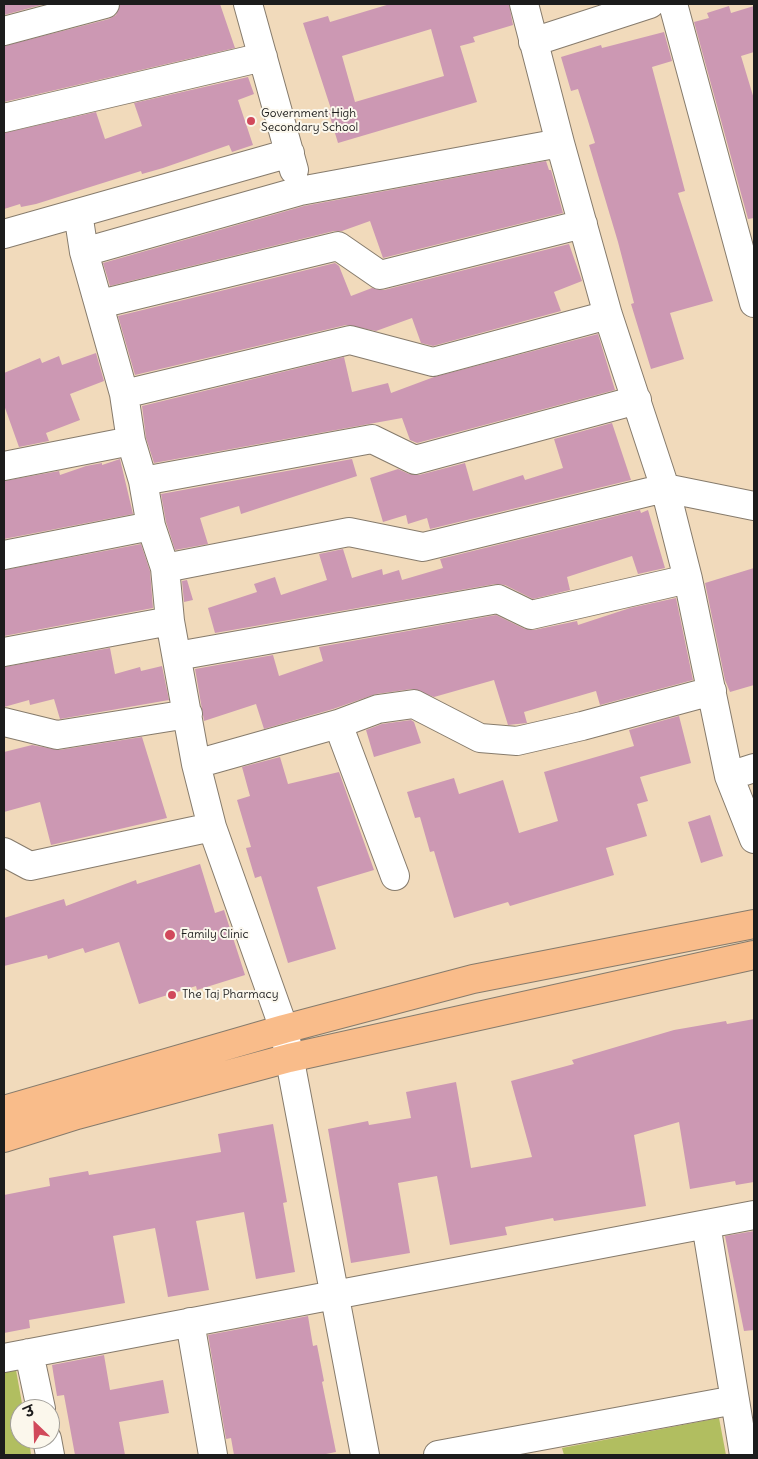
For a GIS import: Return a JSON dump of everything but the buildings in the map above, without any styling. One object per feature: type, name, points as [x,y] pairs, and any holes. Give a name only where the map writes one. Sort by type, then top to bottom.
[{"type":"main road","points":[[4,1110],[284,1029],[473,979],[754,924]]},
{"type":"main road","points":[[4,1138],[77,1115],[289,1058],[754,955]]},
{"type":"street","points":[[4,31],[105,4]]},
{"type":"street","points":[[248,4],[300,191]]},
{"type":"street","points":[[524,4],[608,315],[665,488],[688,579],[729,776],[754,839]]},
{"type":"street","points":[[533,42],[650,4]]},
{"type":"street","points":[[673,4],[754,303]]},
{"type":"street","points":[[4,118],[263,57]]},
{"type":"street","points":[[84,252],[300,191],[560,143]]},
{"type":"street","points":[[8,230],[78,214],[290,153]]},
{"type":"street","points":[[78,214],[84,252],[124,394],[131,442],[144,481],[151,526],[165,568],[170,621],[196,764],[212,827],[284,1029],[365,1455]]},
{"type":"street","points":[[100,304],[338,246],[380,275],[583,224]]},
{"type":"street","points":[[124,394],[350,340],[433,362],[608,315]]},
{"type":"street","points":[[144,481],[372,439],[416,460],[637,400]]},
{"type":"street","points":[[4,466],[131,442]]},
{"type":"street","points":[[165,568],[349,532],[423,547],[665,488],[754,506]]},
{"type":"street","points":[[4,554],[151,526]]},
{"type":"street","points":[[177,656],[498,599],[531,614],[688,579]]},
{"type":"street","points":[[4,652],[170,621]]},
{"type":"street","points":[[196,764],[338,724],[378,708],[414,704],[480,738],[518,741],[712,691]]},
{"type":"street","points":[[4,722],[57,735],[188,714]]},
{"type":"street","points":[[338,724],[395,876]]},
{"type":"street","points":[[729,776],[754,768]]},
{"type":"street","points":[[4,852],[30,866],[212,827]]},
{"type":"street","points":[[36,1399],[16,1355],[754,1215]]},
{"type":"street","points":[[706,1224],[744,1455]]},
{"type":"street","points":[[190,1322],[213,1455]]},
{"type":"street","points":[[438,1455],[548,1445],[735,1400]]},
{"type":"green space","points":[[16,1370],[21,1399],[10,1399],[10,1449],[30,1449],[31,1455],[4,1455],[4,1372]]},
{"type":"green space","points":[[719,1418],[726,1455],[564,1455],[562,1448]]},
{"type":"place","name":"Government High Secondary School","points":[[251,121]]},
{"type":"place","name":"Family Clinic","points":[[170,935]]},
{"type":"place","name":"The Taj Pharmacy","points":[[172,995]]}]
